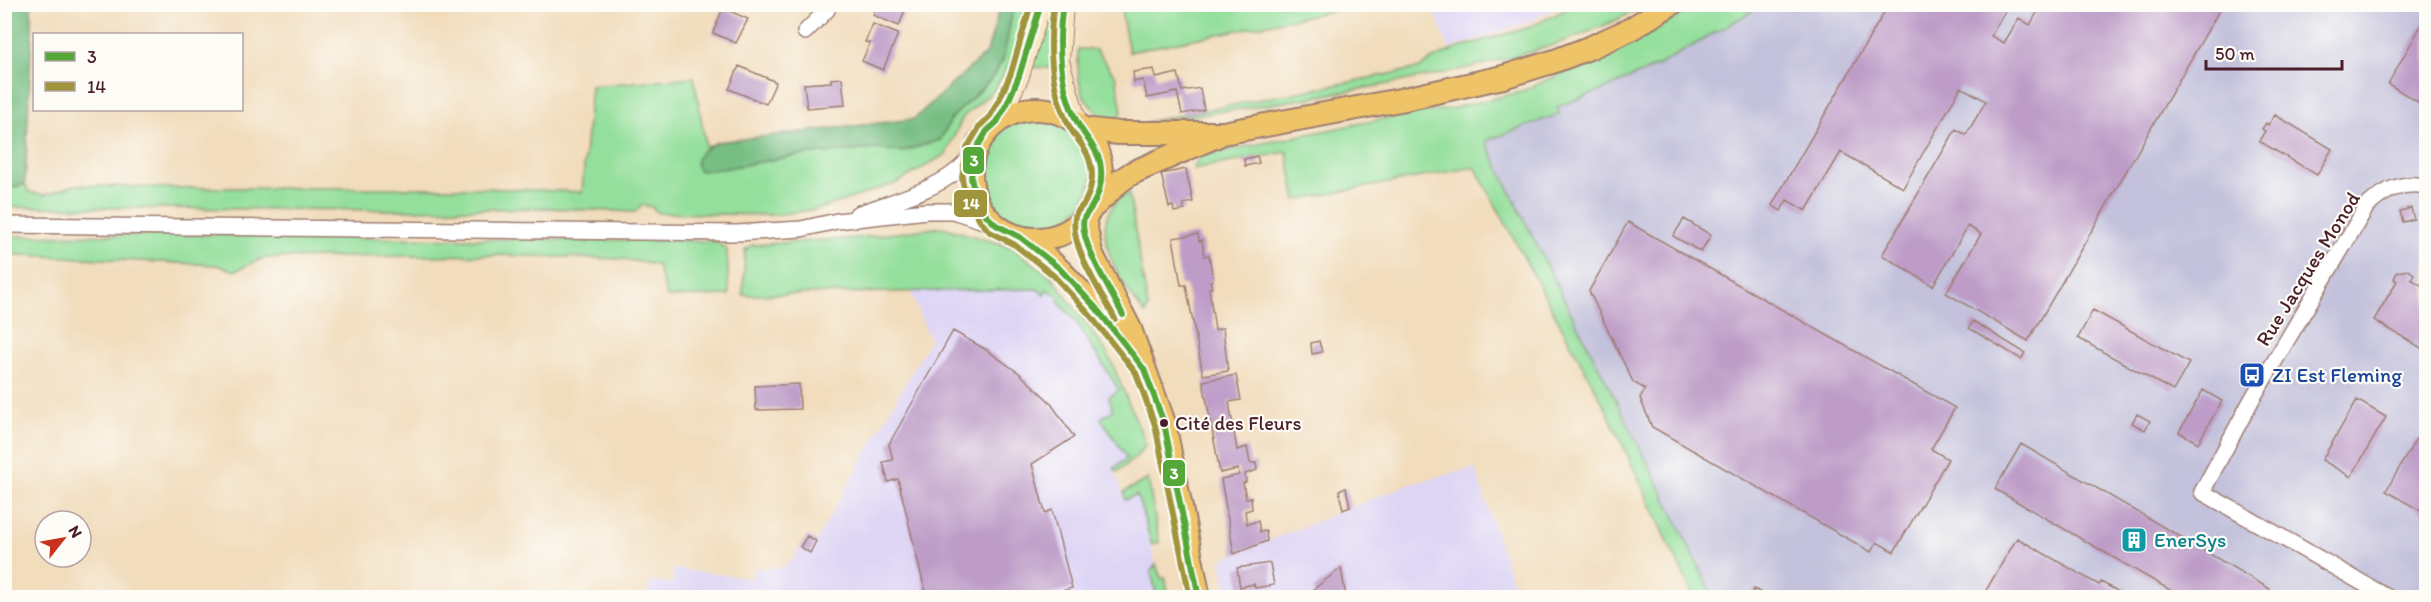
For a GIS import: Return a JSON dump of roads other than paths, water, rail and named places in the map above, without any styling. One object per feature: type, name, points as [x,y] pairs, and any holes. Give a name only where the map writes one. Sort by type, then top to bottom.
[{"type":"main road","points":[[997,122],[1019,76],[1041,4]]},
{"type":"main road","points":[[1063,4],[1059,61],[1080,126],[1093,142],[1099,158],[1101,175],[1098,192],[1088,213],[1091,253],[1130,329],[1164,423],[1199,597]]},
{"type":"main road","points":[[1144,369],[1096,308],[1059,268],[1020,237],[996,225],[986,215],[974,191],[971,178],[975,151],[987,131],[997,122],[1019,111],[1031,109],[1055,112],[1080,126],[1119,133],[1223,133],[1400,100],[1503,77],[1589,48],[1629,30],[1671,4]]},
{"type":"main road","points":[[1020,237],[1031,239],[1054,236],[1075,226],[1132,172],[1223,133]]},
{"type":"street","points":[[805,32],[827,10],[829,4]]},
{"type":"street","points":[[837,221],[913,194],[945,178],[959,169],[975,151]]},
{"type":"street","name":"Rue Jacques Monod","points":[[2389,597],[2202,492],[2262,382],[2367,206],[2382,193],[2396,186],[2420,184]]},
{"type":"street","points":[[4,225],[737,232],[801,229],[837,221],[927,211],[953,211],[996,225]]},
{"type":"place","name":"ZI Est Fleming","points":[[2252,375]]},
{"type":"place","name":"Cité des Fleurs","points":[[1164,423]]},
{"type":"place","name":"EnerSys","points":[[2134,540]]}]
